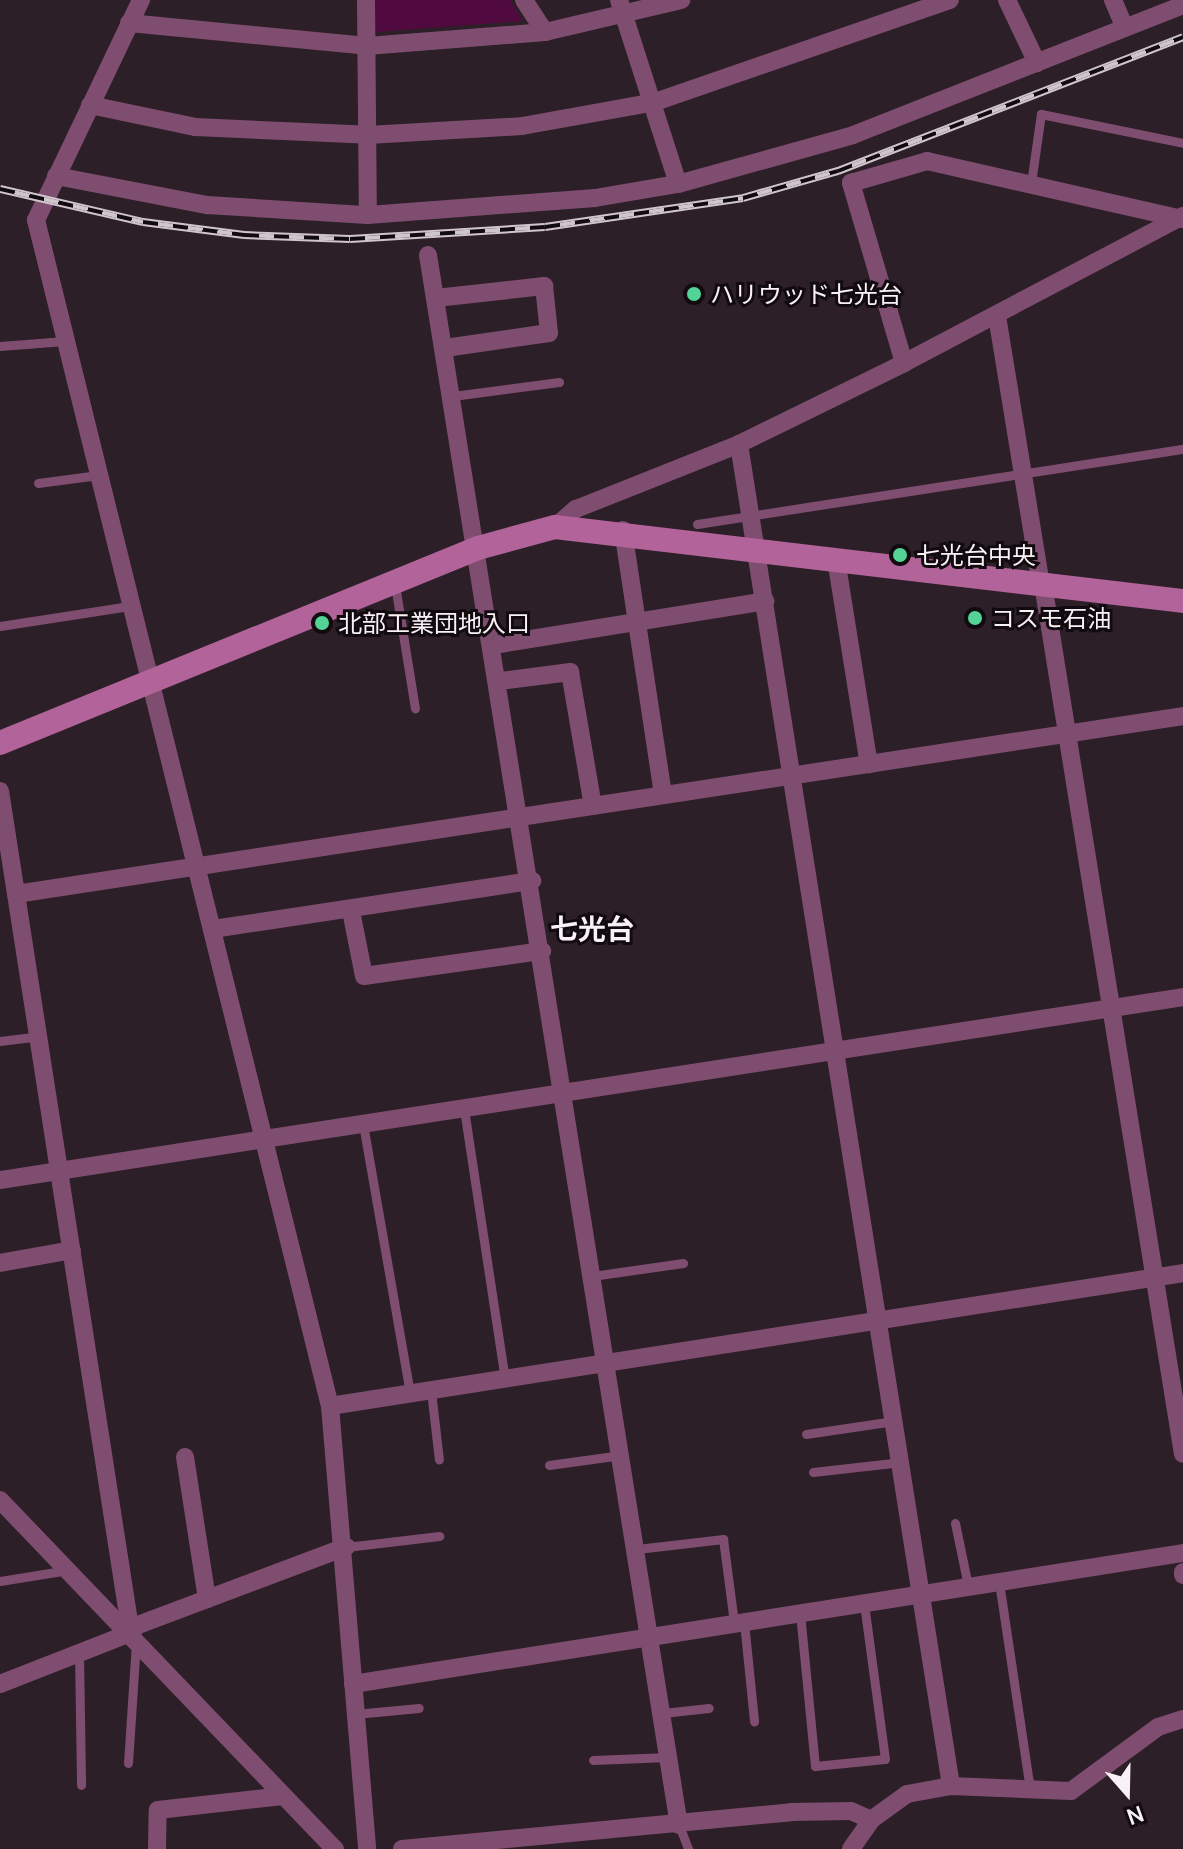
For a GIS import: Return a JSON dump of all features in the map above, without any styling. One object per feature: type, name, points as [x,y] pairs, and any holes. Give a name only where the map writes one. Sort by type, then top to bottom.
[{"type":"street","points":[[141,0],[36,220],[129,606],[266,1139],[330,1406],[346,1547],[355,1714],[367,1849]]},
{"type":"street","points":[[366,0],[368,215]]},
{"type":"street","points":[[524,0],[545,32]]},
{"type":"street","points":[[619,0],[630,17],[678,184]]},
{"type":"street","points":[[129,23],[367,46],[545,32],[630,17],[681,0]]},
{"type":"street","points":[[90,105],[195,127],[368,135],[522,126],[655,102],[950,0]]},
{"type":"street","points":[[1007,0],[1037,63]]},
{"type":"street","points":[[1113,0],[1125,28]]},
{"type":"street","points":[[56,176],[207,205],[368,215],[521,207],[678,184],[853,135],[1183,5]]},
{"type":"street","points":[[904,363],[851,183],[927,161],[1183,218]]},
{"type":"street","points":[[555,527],[603,498],[739,444],[904,363],[1183,218]]},
{"type":"street","points":[[428,255],[522,818],[605,1364],[652,1636],[679,1825]]},
{"type":"street","points":[[436,298],[544,286],[549,333],[445,348]]},
{"type":"street","points":[[997,316],[1042,584],[1071,733],[1183,1454]]},
{"type":"street","points":[[739,444],[795,776],[924,1594],[951,1786]]},
{"type":"street","points":[[598,527],[603,498]]},
{"type":"street","points":[[0,743],[478,548],[555,527],[598,527],[757,550],[1183,601]]},
{"type":"street","points":[[623,530],[663,795]]},
{"type":"street","points":[[836,559],[869,764]]},
{"type":"street","points":[[494,645],[765,601]]},
{"type":"street","points":[[500,681],[570,672],[593,806]]},
{"type":"street","points":[[16,894],[198,869],[1183,716]]},
{"type":"street","points":[[0,791],[133,1632]]},
{"type":"street","points":[[213,929],[351,911],[532,881]]},
{"type":"street","points":[[351,911],[364,976],[542,951]]},
{"type":"street","points":[[0,1180],[1183,997]]},
{"type":"street","points":[[0,1263],[72,1250]]},
{"type":"street","points":[[330,1406],[1183,1273]]},
{"type":"street","points":[[185,1457],[207,1599]]},
{"type":"street","points":[[0,1500],[133,1632],[335,1849]]},
{"type":"street","points":[[0,1684],[133,1632],[207,1599],[346,1547]]},
{"type":"street","points":[[353,1684],[1183,1553]]},
{"type":"street","points":[[851,1849],[871,1820],[907,1794],[951,1786],[1030,1792],[1083,1786],[1158,1727],[1183,1719]]},
{"type":"street","points":[[157,1849],[158,1810],[283,1796]]},
{"type":"street","points":[[402,1849],[791,1812],[851,1811],[871,1820]]},
{"type":"lane","points":[[1031,183],[1041,114],[1183,143]]},
{"type":"lane","points":[[0,346],[65,341]]},
{"type":"lane","points":[[453,396],[559,382]]},
{"type":"lane","points":[[697,524],[751,512],[1023,475],[1183,449]]},
{"type":"lane","points":[[38,483],[98,475]]},
{"type":"lane","points":[[395,582],[415,708]]},
{"type":"lane","points":[[0,626],[129,606]]},
{"type":"lane","points":[[0,1041],[39,1036]]},
{"type":"lane","points":[[464,1109],[505,1380]]},
{"type":"lane","points":[[363,1124],[410,1394]]},
{"type":"lane","points":[[592,1276],[683,1263]]},
{"type":"lane","points":[[431,1391],[439,1460]]},
{"type":"lane","points":[[806,1434],[896,1421]]},
{"type":"lane","points":[[549,1465],[621,1455]]},
{"type":"lane","points":[[813,1472],[902,1462]]},
{"type":"lane","points":[[955,1523],[968,1586]]},
{"type":"lane","points":[[346,1547],[439,1536]]},
{"type":"lane","points":[[637,1549],[723,1539],[754,1721]]},
{"type":"lane","points":[[0,1581],[72,1570]]},
{"type":"lane","points":[[999,1582],[1030,1792]]},
{"type":"lane","points":[[800,1613],[815,1766],[885,1759],[864,1603]]},
{"type":"lane","points":[[128,1763],[133,1632]]},
{"type":"lane","points":[[79,1653],[81,1785]]},
{"type":"lane","points":[[355,1714],[419,1708]]},
{"type":"lane","points":[[663,1713],[709,1708]]},
{"type":"lane","points":[[593,1760],[669,1757]]},
{"type":"lane","points":[[679,1825],[688,1849]]},
{"type":"shaded area","points":[[376,0],[510,0],[523,21],[375,32]]},
{"type":"railway","points":[[0,189],[143,222],[244,235],[350,239],[545,227],[743,198],[838,171],[1183,37]]},
{"type":"place","name":"ハリウッド七光台","points":[[694,294]]},
{"type":"place","name":"七光台中央","points":[[900,555]]},
{"type":"place","name":"コスモ石油","points":[[975,618]]},
{"type":"place","name":"北部工業団地入口","points":[[322,623]]},
{"type":"district","name":"七光台","points":[[592,928]]}]
